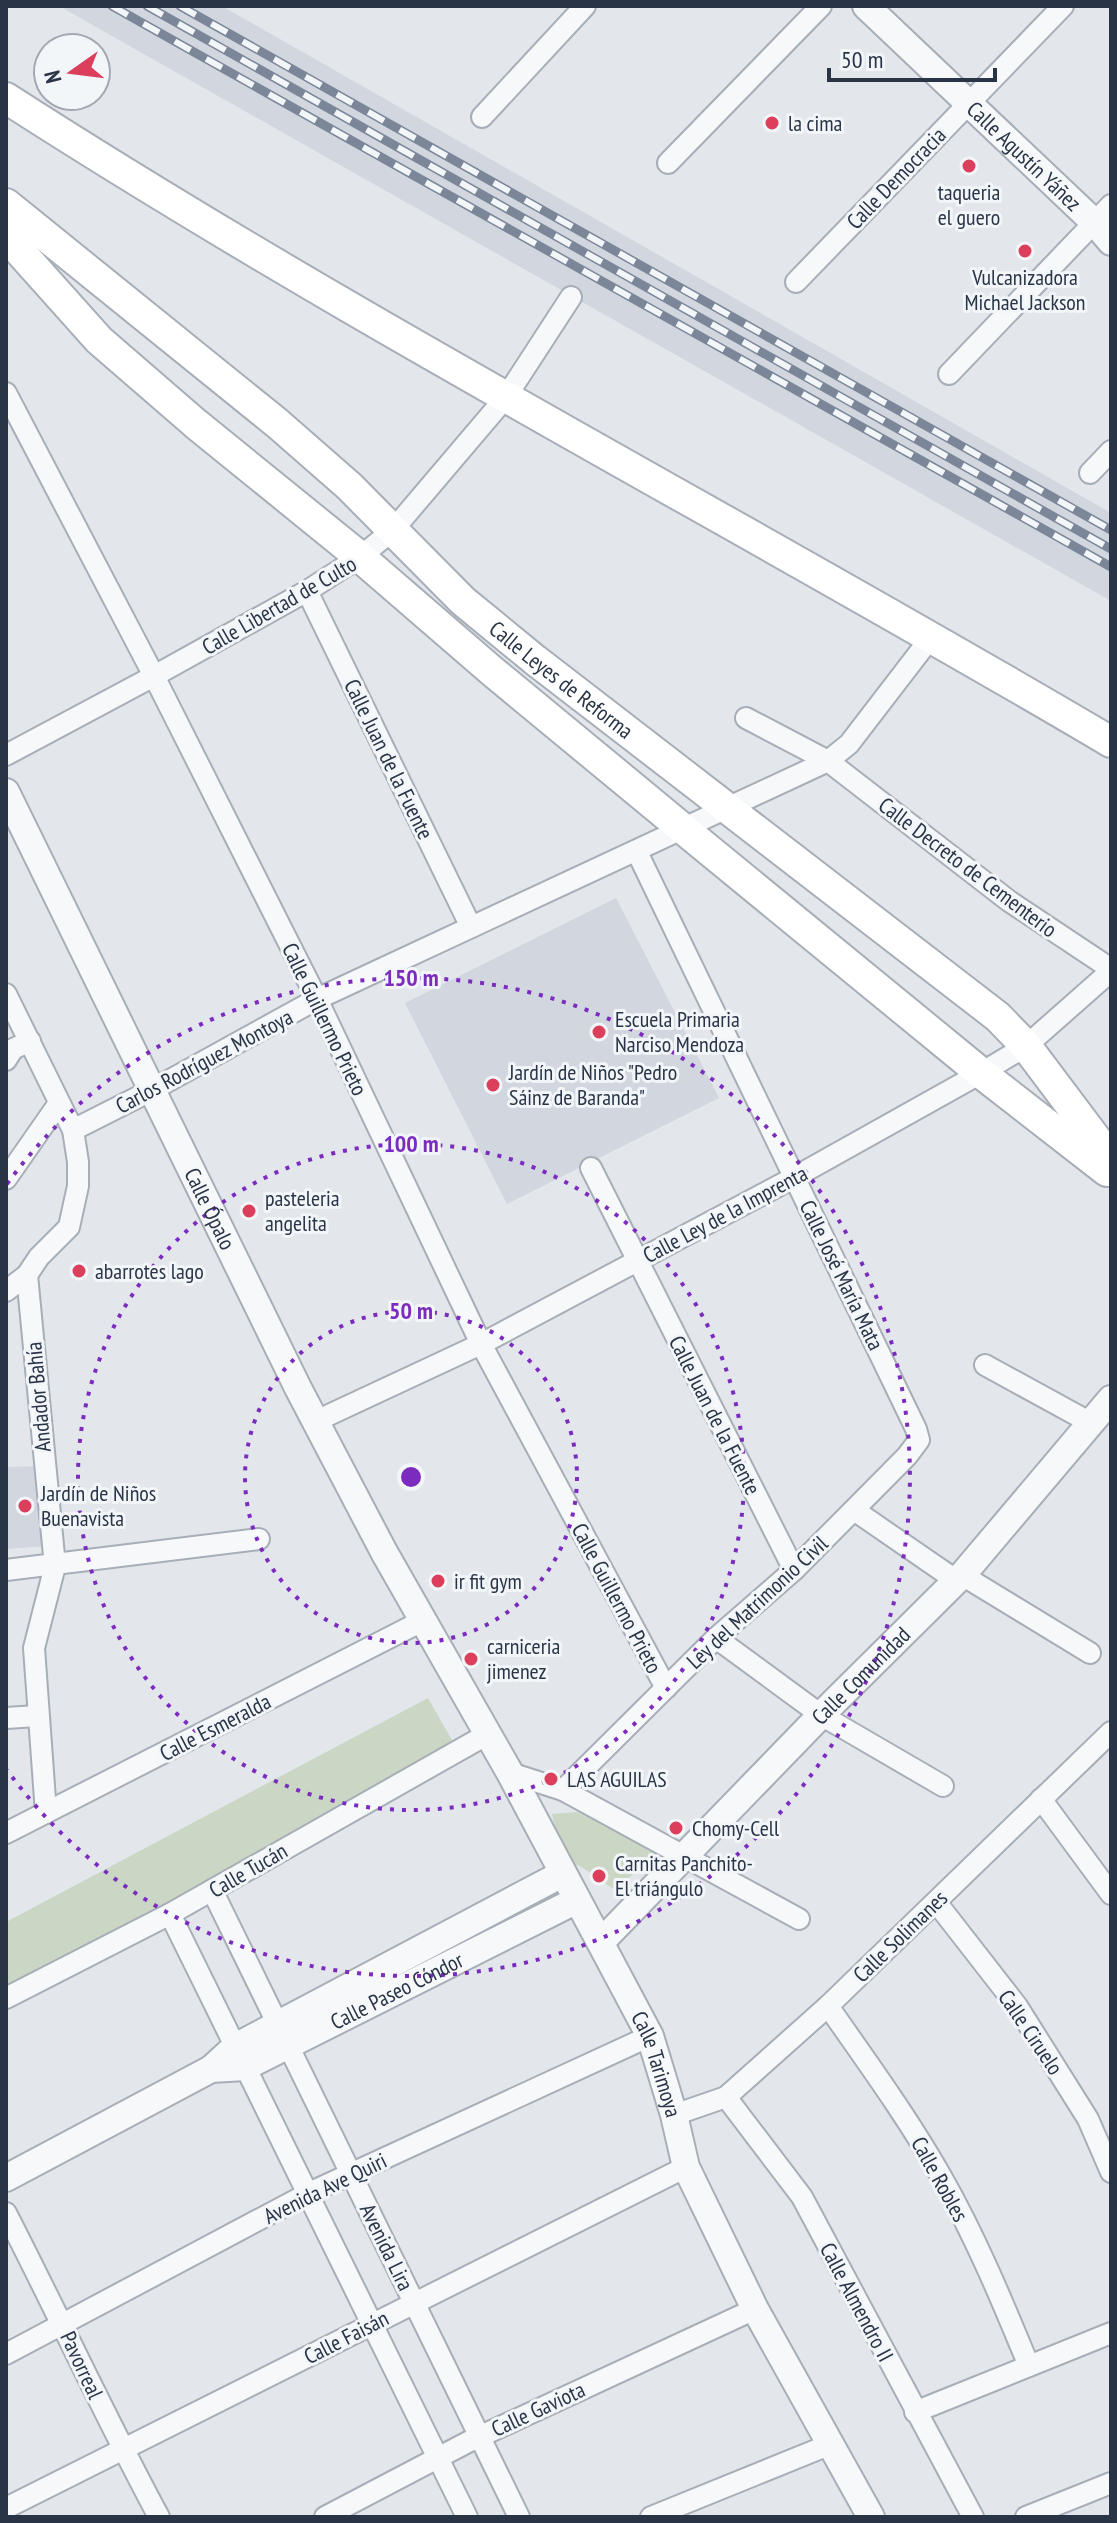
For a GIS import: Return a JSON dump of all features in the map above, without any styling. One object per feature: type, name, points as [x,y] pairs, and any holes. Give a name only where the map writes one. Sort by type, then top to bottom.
[{"type":"main road","points":[[6,98],[163,199],[408,343],[932,636],[1111,742]]},
{"type":"main road","name":"Calle Leyes de Reforma","points":[[6,204],[277,423],[349,486],[463,601],[725,809],[998,1017],[1026,1046],[1111,1159]]},
{"type":"main road","name":"Calle Leyes de Reforma","points":[[6,236],[99,340],[682,828],[981,1073],[1111,1174]]},
{"type":"street","points":[[482,117],[585,6]]},
{"type":"street","points":[[668,163],[821,6]]},
{"type":"street","name":"Calle Agustín Yáñez","points":[[866,6],[968,103],[1106,224]]},
{"type":"street","name":"Calle Democracia","points":[[796,282],[1063,6]]},
{"type":"street","points":[[949,374],[1106,224]]},
{"type":"street","name":"Calle Libertad de Culto","points":[[6,755],[307,591],[360,557],[393,530],[506,397],[571,297]]},
{"type":"street","name":"Calle Guillermo Prieto","points":[[6,393],[154,676],[317,999],[481,1344],[666,1688]]},
{"type":"street","points":[[1090,473],[1111,451]]},
{"type":"street","name":"Calle Juan de la Fuente","points":[[307,591],[471,927]]},
{"type":"street","name":"Carlos Rodríguez Montoya","points":[[73,1130],[317,999],[828,761],[849,744],[932,636]]},
{"type":"street","name":"Calle Decreto de Cementerio","points":[[746,718],[828,761],[1009,901],[1111,970]]},
{"type":"street","name":"Calle Ópalo","points":[[6,792],[316,1421],[384,1552],[424,1620]]},
{"type":"street","name":"Calle José María Mata","points":[[637,852],[919,1440]]},
{"type":"street","name":"Calle Ley de la Imprenta","points":[[316,1421],[481,1344],[795,1177],[981,1073],[1026,1046],[1111,970]]},
{"type":"street","points":[[6,994],[14,1050],[59,1103],[73,1130],[78,1162],[78,1186],[69,1227],[39,1257],[27,1275],[6,1291]]},
{"type":"street","points":[[6,1179],[59,1103]]},
{"type":"street","name":"Calle Juan de la Fuente","points":[[591,1168],[794,1570]]},
{"type":"street","name":"Andador Bahía","points":[[27,1275],[55,1566],[34,1648],[46,1813]]},
{"type":"street","points":[[985,1365],[1102,1417]]},
{"type":"street","name":"Calle Comunidad","points":[[601,1942],[821,1715],[960,1578],[1102,1417]]},
{"type":"street","name":"Ley del Matrimonio Civil","points":[[563,1790],[716,1638],[794,1570],[907,1456],[919,1440]]},
{"type":"street","points":[[854,1510],[960,1578],[1090,1653]]},
{"type":"street","points":[[6,1570],[259,1539]]},
{"type":"street","name":"Calle Tarimoya","points":[[424,1620],[510,1773],[650,2036],[686,2167],[755,2309],[871,2517]]},
{"type":"street","name":"Calle Esmeralda","points":[[6,1833],[424,1620]]},
{"type":"street","points":[[716,1638],[821,1715],[943,1786]]},
{"type":"street","points":[[6,1718],[37,1716]]},
{"type":"street","name":"Calle Solimanes","points":[[674,2115],[726,2097],[828,2006],[1111,1732]]},
{"type":"street","name":"Calle Tucán","points":[[6,1998],[170,1914],[486,1735]]},
{"type":"street","points":[[510,1773],[563,1790],[799,1919]]},
{"type":"street","points":[[1041,1799],[1111,1894]]},
{"type":"street","name":"Calle Paseo Cóndor","points":[[283,2035],[562,1874]]},
{"type":"street","name":"Avenida Lira","points":[[212,1890],[519,2517]]},
{"type":"street","name":"Calle Paseo Cóndor","points":[[6,2178],[211,2069],[577,1900]]},
{"type":"street","name":"Calle Ciruelo","points":[[936,1902],[1017,2006],[1088,2119],[1111,2172]]},
{"type":"street","points":[[170,1914],[467,2517]]},
{"type":"street","name":"Calle Robles","points":[[828,2006],[898,2106],[943,2180],[992,2277],[1029,2366]]},
{"type":"street","name":"Avenida Ave Quiri","points":[[6,2354],[309,2193],[650,2036]]},
{"type":"street","name":"Calle Almendro II","points":[[726,2097],[802,2197],[973,2517]]},
{"type":"street","name":"Calle Faisán","points":[[6,2508],[686,2167]]},
{"type":"street","name":"Pavorreal","points":[[6,2213],[123,2451],[159,2517]]},
{"type":"street","name":"Calle Gaviota","points":[[325,2517],[480,2436],[755,2309]]},
{"type":"street","points":[[915,2412],[1111,2333]]},
{"type":"street","points":[[651,2517],[831,2444]]},
{"type":"street","points":[[1026,2517],[1072,2509],[1111,2483]]},
{"type":"shaded area","points":[[59,6],[222,6],[1111,513],[1111,601],[112,36],[112,32],[105,32]]},
{"type":"shaded area","name":"Escuela Primaria Narciso Mendoza","points":[[616,898],[719,1098],[507,1204],[405,1003]]},
{"type":"shaded area","name":"Jardín de Niños Buenavista","points":[[41,1466],[47,1546],[6,1549],[6,1467]]},
{"type":"green space","points":[[428,1698],[461,1756],[6,1987],[6,1922]]},
{"type":"green space","points":[[577,1812],[658,1852],[615,1890],[580,1866],[563,1861],[552,1814]]},
{"type":"railway","points":[[112,6],[1111,567]]},
{"type":"railway","points":[[147,6],[1111,549]]},
{"type":"railway","points":[[180,6],[1111,530]]},
{"type":"place","name":"la cima","points":[[772,123]]},
{"type":"place","name":"taqueria el guero","points":[[969,166]]},
{"type":"place","name":"Vulcanizadora Michael Jackson","points":[[1025,251]]},
{"type":"place","name":"Escuela Primaria Narciso Mendoza","points":[[599,1032]]},
{"type":"place","name":"Jardín de Niños \"Pedro Sáinz de Baranda\"","points":[[493,1085]]},
{"type":"place","name":"pasteleria angelita","points":[[249,1211]]},
{"type":"place","name":"abarrotes lago","points":[[79,1271]]},
{"type":"place","name":"Jardín de Niños Buenavista","points":[[25,1506]]},
{"type":"place","name":"ir fit gym","points":[[438,1581]]},
{"type":"place","name":"carniceria jimenez","points":[[471,1659]]},
{"type":"place","name":"LAS AGUILAS","points":[[551,1779]]},
{"type":"place","name":"Chomy-Cell","points":[[676,1828]]},
{"type":"place","name":"Carnitas Panchito- El triángulo","points":[[599,1876]]}]
